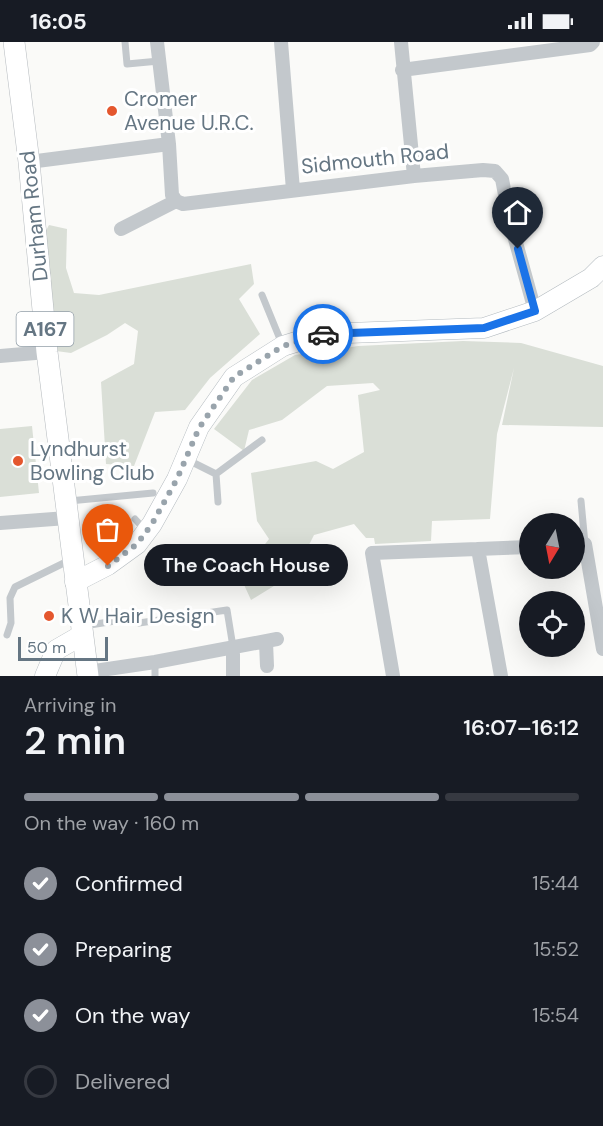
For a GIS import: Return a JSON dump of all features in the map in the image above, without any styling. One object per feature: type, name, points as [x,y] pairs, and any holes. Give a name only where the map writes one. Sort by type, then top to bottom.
[{"type":"main road","name":"Durham Road","points":[[10,44],[29,162],[47,352],[88,674]]},
{"type":"street","points":[[157,42],[169,144],[172,195],[176,201]]},
{"type":"street","points":[[281,42],[293,190]]},
{"type":"street","points":[[401,42],[414,176]]},
{"type":"street","points":[[402,70],[590,45],[593,42]]},
{"type":"street","points":[[29,162],[169,144]]},
{"type":"street","name":"Sidmouth Road","points":[[121,229],[176,201],[183,204],[414,176],[495,171],[502,179],[510,221],[535,311]]},
{"type":"street","points":[[75,582],[108,566],[137,544],[141,526],[177,479],[199,428],[234,377],[283,346],[321,334],[484,328],[535,311],[591,278],[603,266]]},
{"type":"street","points":[[0,356],[47,352]]},
{"type":"street","points":[[0,523],[66,510]]},
{"type":"street","points":[[393,676],[372,553],[519,547]]},
{"type":"street","points":[[478,549],[501,676]]},
{"type":"street","points":[[585,568],[603,650]]},
{"type":"street","points":[[45,676],[56,650],[82,630]]},
{"type":"street","points":[[88,674],[155,669],[233,647],[271,641],[267,666]]},
{"type":"street","points":[[233,647],[233,676]]},
{"type":"lane","points":[[125,42],[127,64],[159,61]]},
{"type":"lane","points":[[262,295],[283,346]]},
{"type":"lane","points":[[216,474],[262,440]]},
{"type":"lane","points":[[186,459],[216,474]]},
{"type":"lane","points":[[216,474],[218,502]]},
{"type":"lane","points":[[66,510],[153,493]]},
{"type":"lane","points":[[580,501],[580,513]]},
{"type":"lane","points":[[7,635],[11,623],[10,598],[15,587],[72,558]]},
{"type":"lane","points":[[82,630],[127,619],[139,623],[227,610],[233,647]]},
{"type":"shaded area","points":[[49,225],[67,229],[66,268],[74,293],[99,295],[251,264],[254,284],[239,299],[260,334],[210,378],[185,410],[155,412],[134,466],[106,464],[101,382],[134,364],[138,331],[125,323],[71,353],[56,351],[42,238]]},
{"type":"shaded area","points":[[463,341],[521,343],[603,366],[603,427],[502,425],[514,368],[497,434],[490,519],[432,521],[431,541],[375,544],[374,538],[366,538],[354,524],[314,535],[295,573],[251,600],[240,576],[269,539],[257,521],[251,473],[316,461],[333,469],[364,452],[358,395],[380,390],[373,383],[327,386],[282,420],[249,430],[244,451],[214,429],[252,380],[295,355],[358,346]]},
{"type":"shaded area","name":"Lyndhurst Bowling Club","points":[[32,426],[39,493],[0,497],[0,429]]},
{"type":"way so far","points":[[108,566],[137,544],[147,532],[177,479],[199,428],[234,377],[283,346],[323,334]]},
{"type":"place","name":"Cromer Avenue U.R.C.","points":[[112,111]]},
{"type":"place","name":"Lyndhurst Bowling Club","points":[[18,461]]},
{"type":"place","name":"The Coach House","points":[[108,566]]},
{"type":"place","name":"K W Hair Design","points":[[49,616]]},
{"type":"route","points":[[323,334],[484,328],[535,311],[518,249]]}]
